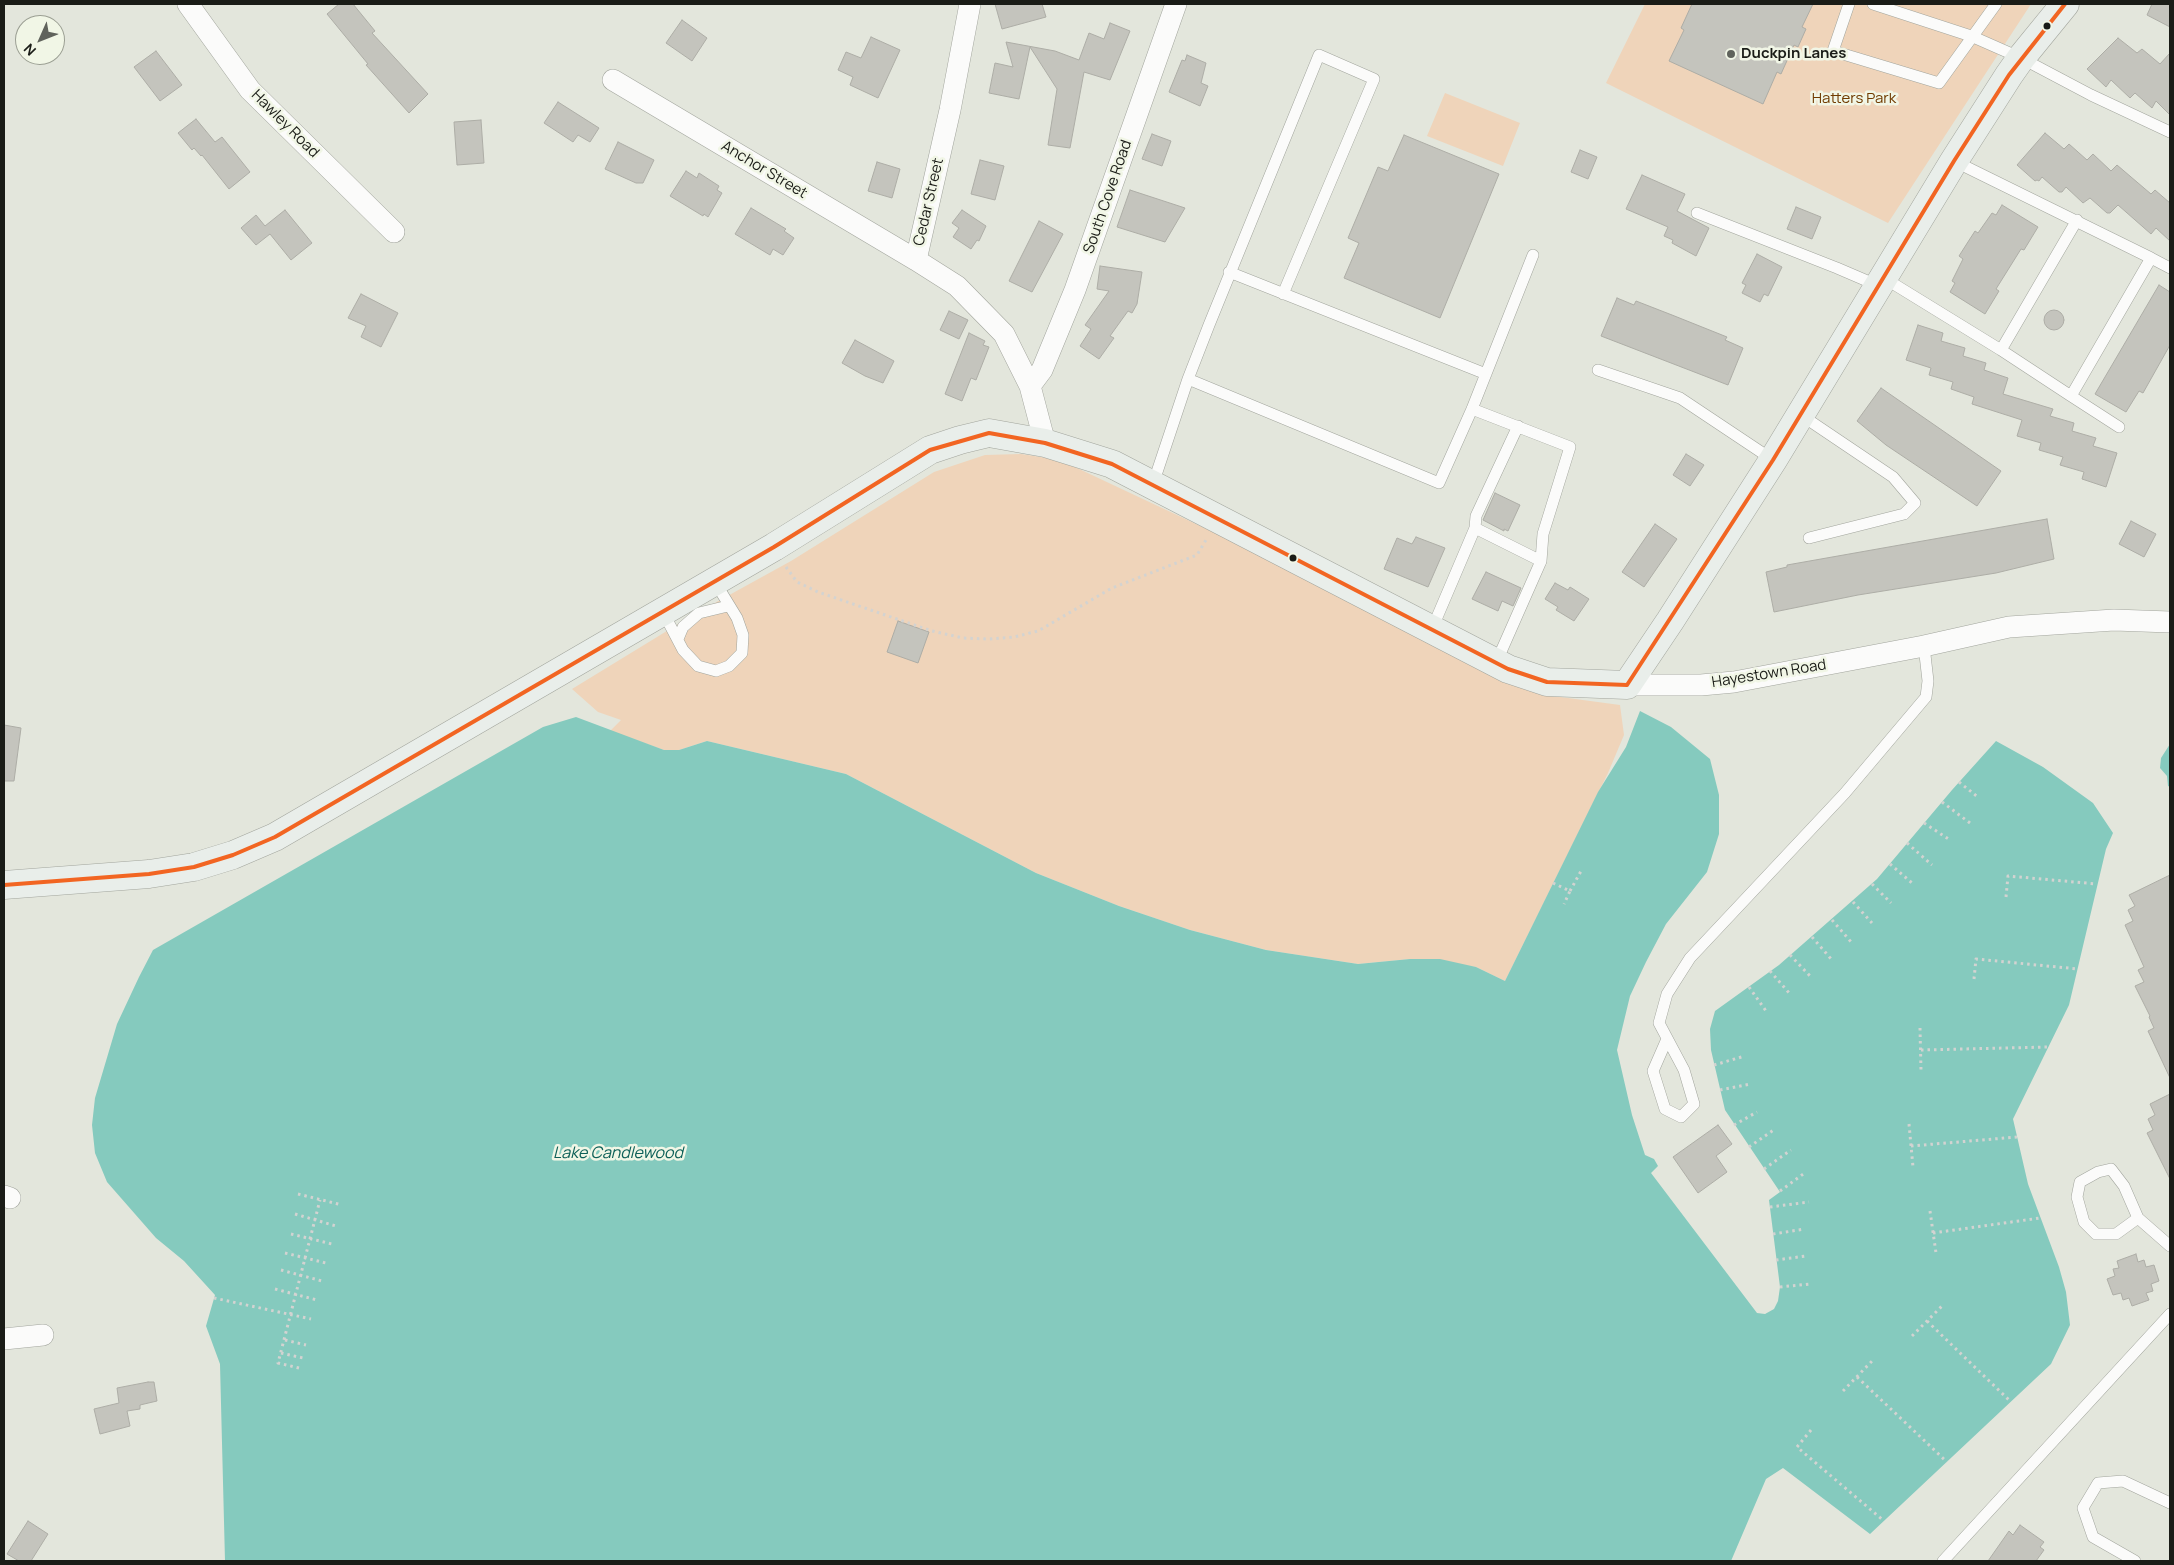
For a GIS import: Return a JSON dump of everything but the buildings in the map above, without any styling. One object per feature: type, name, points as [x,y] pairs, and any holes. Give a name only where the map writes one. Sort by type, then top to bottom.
[{"type":"street","name":"Hawley Road","points":[[188,4],[250,90],[394,232]]},
{"type":"street","name":"Cedar Street","points":[[970,4],[948,119],[916,260],[957,286],[1004,334],[1030,386],[1045,442]]},
{"type":"street","name":"South Cove Road","points":[[1030,386],[1042,370],[1075,290],[1176,4]]},
{"type":"street","points":[[1627,685],[1773,460],[1954,161],[2021,58],[2065,4]]},
{"type":"street","name":"Anchor Street","points":[[613,80],[916,260]]},
{"type":"street","name":"Hayestown Road","points":[[4,885],[149,874],[194,867],[233,855],[275,837],[715,582],[930,450],[989,433],[1045,442],[1112,464],[1154,484],[1496,663],[1547,682],[1627,685],[1701,685],[1734,682],[1924,646],[2009,627],[2114,620],[2170,622]]},
{"type":"street","points":[[4,1339],[43,1335]]},
{"type":"lane","points":[[1849,4],[1833,51],[1940,83],[1971,36],[1996,4]]},
{"type":"lane","points":[[1874,4],[1971,36],[2021,58],[2091,95],[2170,132]]},
{"type":"lane","points":[[1154,484],[1188,379],[1229,272],[1319,55],[1374,79],[1284,294]]},
{"type":"lane","points":[[1954,161],[2077,220],[2170,268]]},
{"type":"lane","points":[[1697,213],[1837,268],[1881,282],[2001,350],[2119,427]]},
{"type":"lane","points":[[2001,350],[2077,220]]},
{"type":"lane","points":[[1188,379],[1439,483],[1472,409],[1533,256]]},
{"type":"lane","points":[[2071,396],[2151,258]]},
{"type":"lane","points":[[1229,272],[1486,374]]},
{"type":"lane","points":[[1598,370],[1680,398],[1773,460]]},
{"type":"lane","points":[[1472,409],[1570,447],[1543,534],[1541,561],[1496,663]]},
{"type":"lane","points":[[1801,414],[1893,477],[1915,503],[1904,514],[1809,538]]},
{"type":"lane","points":[[1432,629],[1475,528],[1476,516],[1518,426]]},
{"type":"lane","points":[[1475,528],[1541,561]]},
{"type":"lane","points":[[663,612],[683,650],[698,666],[716,670],[729,666],[742,653],[744,635],[737,618],[715,582]]},
{"type":"lane","points":[[678,638],[683,627],[700,613],[728,606]]},
{"type":"lane","points":[[1667,1039],[1653,1071],[1665,1109],[1681,1117],[1694,1104],[1684,1070],[1667,1039],[1658,1023],[1668,994],[1690,958],[1845,793],[1926,697],[1928,681],[1924,646]]},
{"type":"lane","points":[[2138,1218],[2116,1234],[2096,1234],[2084,1222],[2077,1197],[2080,1182],[2098,1172],[2111,1169],[2124,1186],[2138,1218],[2170,1246]]},
{"type":"lane","points":[[1943,1561],[2170,1314]]},
{"type":"lane","points":[[2135,1561],[2093,1537],[2083,1508],[2098,1483],[2123,1481],[2170,1503]]},
{"type":"path","points":[[774,547],[797,582],[818,592],[932,631],[963,638],[989,639],[1014,637],[1038,631],[1112,588],[1197,555],[1218,518]]},
{"type":"path","points":[[1959,782],[1979,798]]},
{"type":"path","points":[[1942,802],[1970,823]]},
{"type":"path","points":[[1924,823],[1950,840]]},
{"type":"path","points":[[1907,843],[1932,865]]},
{"type":"path","points":[[1890,864],[1912,883]]},
{"type":"path","points":[[1564,904],[1581,871]]},
{"type":"path","points":[[2006,897],[2008,876],[2097,884]]},
{"type":"path","points":[[1553,883],[1570,892]]},
{"type":"path","points":[[1872,884],[1890,903]]},
{"type":"path","points":[[1853,902],[1872,923]]},
{"type":"path","points":[[1832,920],[1852,943]]},
{"type":"path","points":[[1812,937],[1832,960]]},
{"type":"path","points":[[1790,955],[1811,978]]},
{"type":"path","points":[[1974,980],[1976,959],[2078,969]]},
{"type":"path","points":[[1770,971],[1790,994]]},
{"type":"path","points":[[1749,987],[1766,1011]]},
{"type":"path","points":[[1920,1028],[1921,1071]]},
{"type":"path","points":[[1921,1050],[2048,1047]]},
{"type":"path","points":[[1714,1065],[1745,1056]]},
{"type":"path","points":[[1720,1090],[1751,1084]]},
{"type":"path","points":[[1734,1125],[1757,1112]]},
{"type":"path","points":[[1909,1124],[1913,1167]]},
{"type":"path","points":[[1749,1146],[1774,1129]]},
{"type":"path","points":[[1911,1146],[2017,1137]]},
{"type":"path","points":[[1764,1169],[1791,1150]]},
{"type":"path","points":[[1780,1191],[1806,1172]]},
{"type":"path","points":[[298,1194],[342,1205]]},
{"type":"path","points":[[299,1368],[278,1363],[320,1200]]},
{"type":"path","points":[[1770,1207],[1810,1202]]},
{"type":"path","points":[[1930,1211],[1936,1253]]},
{"type":"path","points":[[295,1214],[336,1226]]},
{"type":"path","points":[[1933,1233],[2040,1218]]},
{"type":"path","points":[[1773,1234],[1805,1229]]},
{"type":"path","points":[[291,1234],[332,1244]]},
{"type":"path","points":[[285,1253],[326,1263]]},
{"type":"path","points":[[1776,1260],[1806,1256]]},
{"type":"path","points":[[281,1270],[301,1277],[322,1281]]},
{"type":"path","points":[[1780,1287],[1810,1284]]},
{"type":"path","points":[[275,1289],[317,1300]]},
{"type":"path","points":[[214,1298],[311,1319]]},
{"type":"path","points":[[1912,1336],[1942,1306]]},
{"type":"path","points":[[1927,1321],[2011,1402]]},
{"type":"path","points":[[284,1340],[306,1345]]},
{"type":"path","points":[[281,1353],[303,1358]]},
{"type":"path","points":[[1843,1391],[1873,1360]]},
{"type":"path","points":[[1857,1377],[1947,1462]]},
{"type":"path","points":[[1811,1430],[1796,1447],[1884,1521]]},
{"type":"green space","name":"Hatters Park","points":[[1645,4],[2031,4],[1888,223],[1606,83]]},
{"type":"green space","points":[[1445,93],[1520,123],[1503,166],[1427,136]]},
{"type":"green space","points":[[1021,454],[1060,460],[1211,531],[1454,656],[1553,696],[1620,705],[1624,735],[1608,773],[1505,981],[1476,967],[1410,959],[1358,964],[1266,950],[1190,930],[1119,906],[1036,873],[846,774],[707,741],[679,750],[664,750],[610,731],[621,720],[598,712],[572,689],[693,615],[791,561],[934,472],[985,455]]},
{"type":"water","name":"Lake Candlewood","points":[[1640,711],[1671,727],[1710,759],[1719,795],[1719,834],[1707,872],[1666,924],[1646,962],[1630,996],[1617,1050],[1632,1115],[1645,1155],[1654,1159],[1658,1166],[1651,1173],[1757,1313],[1765,1314],[1774,1309],[1778,1301],[1780,1287],[1769,1200],[1780,1192],[1725,1110],[1711,1050],[1710,1029],[1715,1011],[1779,965],[1877,879],[1996,741],[2043,767],[2093,803],[2113,833],[2106,849],[2069,1005],[2013,1119],[2028,1184],[2059,1267],[2066,1292],[2070,1325],[2051,1364],[1870,1534],[1783,1468],[1766,1479],[1731,1561],[225,1561],[220,1364],[206,1326],[215,1295],[184,1261],[156,1238],[107,1182],[95,1153],[92,1125],[95,1098],[117,1024],[153,950],[543,727],[576,717],[664,750],[679,750],[707,741],[846,774],[1036,873],[1119,906],[1190,930],[1266,950],[1358,964],[1410,959],[1440,959],[1476,967],[1505,981],[1598,792],[1626,747]]},
{"type":"water","points":[[2170,744],[2170,787],[2168,786],[2167,776],[2160,768],[2161,758]]},
{"type":"transit line","points":[[1627,685],[1773,460],[1954,161],[2009,75],[2065,4]]},
{"type":"transit line","points":[[4,885],[149,874],[194,867],[233,855],[275,837],[774,547],[930,450],[989,433],[1045,443],[1112,464],[1508,669],[1547,682],[1627,685]]},
{"type":"place","name":"Duckpin Lanes","points":[[1731,54]]}]
